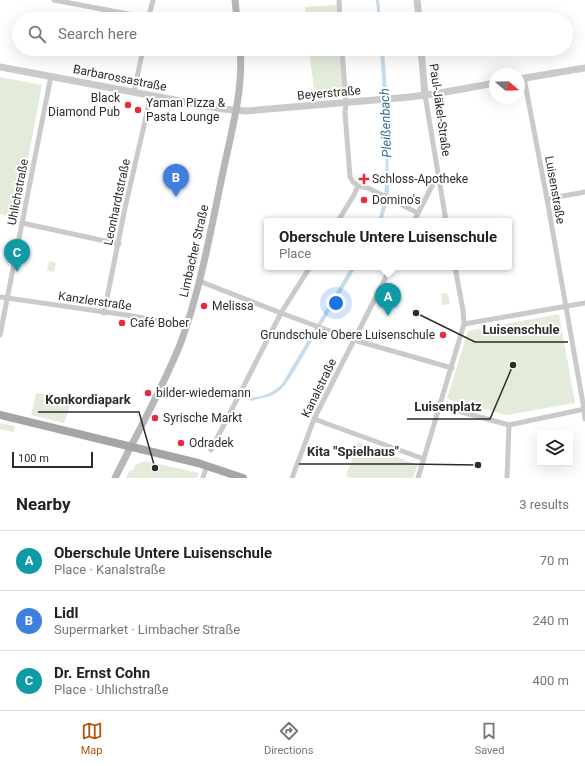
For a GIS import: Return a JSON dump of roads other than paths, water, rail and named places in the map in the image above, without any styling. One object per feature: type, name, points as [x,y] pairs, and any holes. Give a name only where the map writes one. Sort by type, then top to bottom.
[{"type":"main road","points":[[235,0],[236,12]]},
{"type":"main road","name":"Limbacher Straße","points":[[115,478],[172,365],[187,326],[199,281],[221,183],[241,72],[240,56]]},
{"type":"main road","points":[[0,414],[207,465],[243,478]]},
{"type":"street","points":[[54,0],[113,12]]},
{"type":"street","points":[[150,12],[153,0]]},
{"type":"street","points":[[339,0],[340,12]]},
{"type":"street","points":[[417,0],[418,12]]},
{"type":"street","points":[[134,92],[142,56]]},
{"type":"street","points":[[343,56],[350,177],[358,186],[368,188],[418,213]]},
{"type":"street","name":"Paul-Jäkel-Straße","points":[[422,56],[425,95],[446,218]]},
{"type":"street","name":"Barbarossastraße","points":[[0,66],[223,109],[235,110]]},
{"type":"street","points":[[525,78],[585,68]]},
{"type":"street","name":"Uhlichstraße","points":[[0,335],[51,76]]},
{"type":"street","name":"Beyerstraße","points":[[235,110],[252,111],[386,99],[425,95],[489,84]]},
{"type":"street","name":"Leonhardtstraße","points":[[104,312],[125,208],[151,95]]},
{"type":"street","name":"Luisenstraße","points":[[525,97],[547,199],[565,306],[585,409],[585,419]]},
{"type":"street","points":[[416,218],[433,184],[439,179]]},
{"type":"street","points":[[340,218],[358,186]]},
{"type":"street","points":[[547,199],[585,192]]},
{"type":"street","points":[[22,224],[118,244]]},
{"type":"street","points":[[211,450],[281,313],[308,270]]},
{"type":"street","name":"Kanalstraße","points":[[292,478],[314,419],[389,270]]},
{"type":"street","points":[[418,478],[464,324],[456,270]]},
{"type":"street","points":[[199,281],[354,340],[452,368]]},
{"type":"street","name":"Kanzlerstraße","points":[[0,297],[187,326]]},
{"type":"street","points":[[464,324],[585,303]]},
{"type":"street","points":[[440,406],[509,425],[585,409]]},
{"type":"street","points":[[314,419],[424,459]]},
{"type":"street","points":[[506,478],[509,425]]},
{"type":"street","points":[[204,478],[207,465]]},
{"type":"water","points":[[376,0],[379,0],[380,12],[377,12]]},
{"type":"water","points":[[380,56],[384,56],[387,93],[383,93]]},
{"type":"water","name":"Pleißenbach","points":[[383,106],[387,106],[389,191],[388,201],[383,218],[379,218],[384,194],[386,165]]},
{"type":"water","points":[[349,270],[354,270],[290,378],[281,389],[273,395],[250,401],[249,397],[258,397],[267,394],[282,384]]},
{"type":"place","name":"Black Diamond Pub","points":[[128,105]]},
{"type":"place","name":"Yaman Pizza & Pasta Lounge","points":[[138,110]]},
{"type":"place","name":"Schloss-Apotheke","points":[[364,179]]},
{"type":"place","name":"Lidl","points":[[176,197]]},
{"type":"place","name":"Domino's","points":[[364,200]]},
{"type":"place","name":"Dr. Ernst Cohn","points":[[17,272]]},
{"type":"place","name":"Melissa","points":[[204,306]]},
{"type":"place","name":"Luisenschule","points":[[416,313]]},
{"type":"place","name":"Oberschule Untere Luisenschule","points":[[388,316]]},
{"type":"place","name":"Café Bober","points":[[122,323]]},
{"type":"place","name":"Grundschule Obere Luisenschule","points":[[443,335]]},
{"type":"place","name":"Luisenplatz","points":[[513,365]]},
{"type":"place","name":"bilder-wiedemann","points":[[148,393]]},
{"type":"place","name":"Syrische Markt","points":[[155,418]]},
{"type":"place","name":"Odradek","points":[[181,443]]},
{"type":"place","name":"Kita \"Spielhaus\"","points":[[478,465]]},
{"type":"place","name":"Konkordiapark","points":[[155,468]]}]
